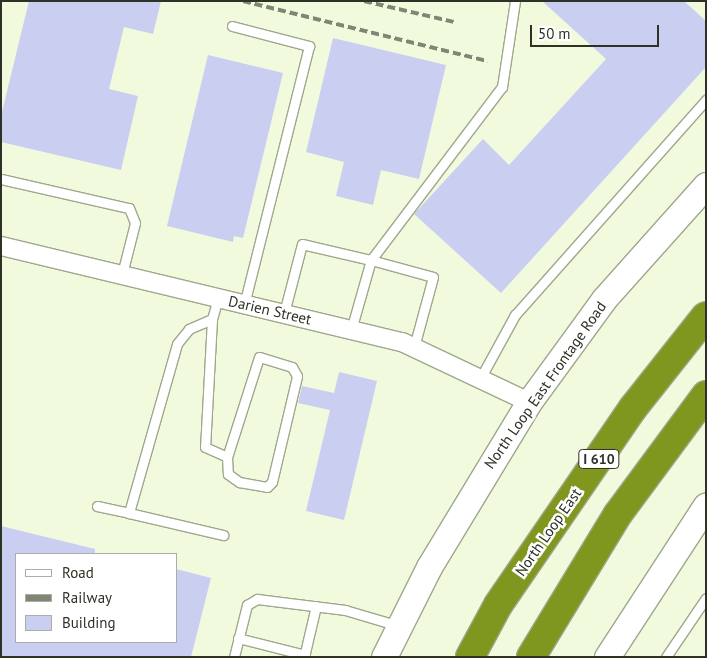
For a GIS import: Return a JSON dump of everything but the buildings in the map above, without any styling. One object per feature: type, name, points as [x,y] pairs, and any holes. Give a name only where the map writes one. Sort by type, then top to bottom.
[{"type":"highway","name":"North Loop East","points":[[470,657],[498,605],[633,408],[706,316]]},
{"type":"highway","points":[[531,657],[618,514],[706,395]]},
{"type":"highway","points":[[452,657],[498,605]]},
{"type":"main road","name":"North Loop East Frontage Road","points":[[384,657],[480,477],[529,402],[604,299],[706,185]]},
{"type":"main road","points":[[607,657],[702,517]]},
{"type":"street","name":"Darien Street","points":[[1,246],[284,313],[414,347],[482,377],[529,402]]},
{"type":"lane","points":[[351,330],[371,260],[502,87],[516,1]]},
{"type":"lane","points":[[232,26],[309,46],[244,304]]},
{"type":"lane","points":[[482,377],[515,315],[706,100]]},
{"type":"lane","points":[[1,179],[129,208],[135,222],[122,274]]},
{"type":"lane","points":[[284,313],[302,244],[371,260],[432,277],[414,347]]},
{"type":"lane","points":[[218,298],[212,319],[204,448],[227,457]]},
{"type":"lane","points":[[129,513],[177,344],[189,329],[212,319]]},
{"type":"lane","points":[[259,357],[292,367],[297,376],[272,482],[267,487],[239,482],[228,474],[227,457],[255,362],[259,357]]},
{"type":"lane","points":[[97,506],[223,535]]},
{"type":"lane","points":[[666,657],[706,598]]},
{"type":"lane","points":[[234,657],[247,605],[257,599],[316,606],[399,626]]},
{"type":"lane","points":[[238,638],[305,656],[316,606]]},
{"type":"railway","points":[[243,1],[488,61]]},
{"type":"railway","points":[[364,1],[454,22]]}]
